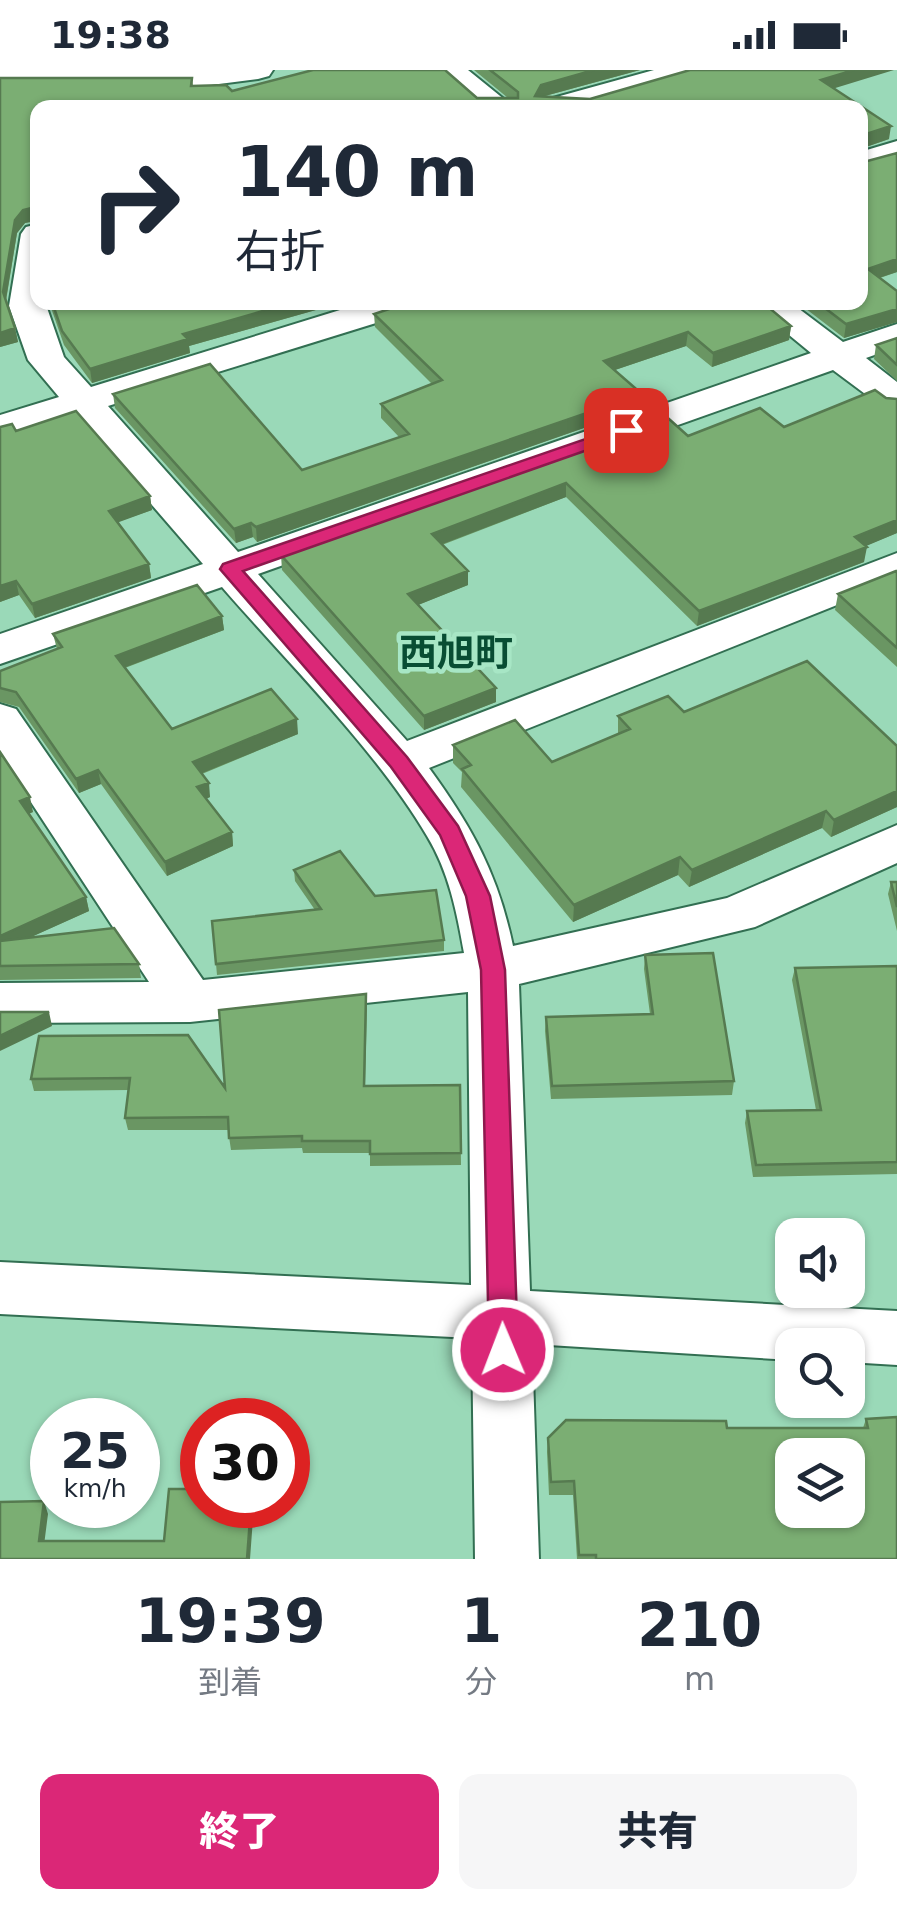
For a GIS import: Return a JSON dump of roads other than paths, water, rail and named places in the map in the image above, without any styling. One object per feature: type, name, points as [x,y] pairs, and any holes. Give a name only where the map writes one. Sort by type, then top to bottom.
[{"type":"street","points":[[0,79],[83,86],[258,70]]},
{"type":"street","points":[[449,70],[489,100]]},
{"type":"street","points":[[581,100],[688,70]]},
{"type":"street","points":[[868,161],[897,152]]},
{"type":"street","points":[[27,250],[27,306],[47,360],[399,762],[450,832],[478,896],[493,970],[508,1559]]},
{"type":"street","points":[[0,427],[379,310]]},
{"type":"street","points":[[778,310],[897,400]]},
{"type":"street","points":[[0,650],[897,335]]},
{"type":"street","points":[[399,762],[897,566]]},
{"type":"street","points":[[0,720],[190,1002]]},
{"type":"street","points":[[0,1003],[190,1002],[493,970],[737,914],[897,843]]},
{"type":"street","points":[[0,1288],[437,1308],[571,1322],[897,1338]]},
{"type":"district","name":"西旭町","points":[[456,653]]}]
